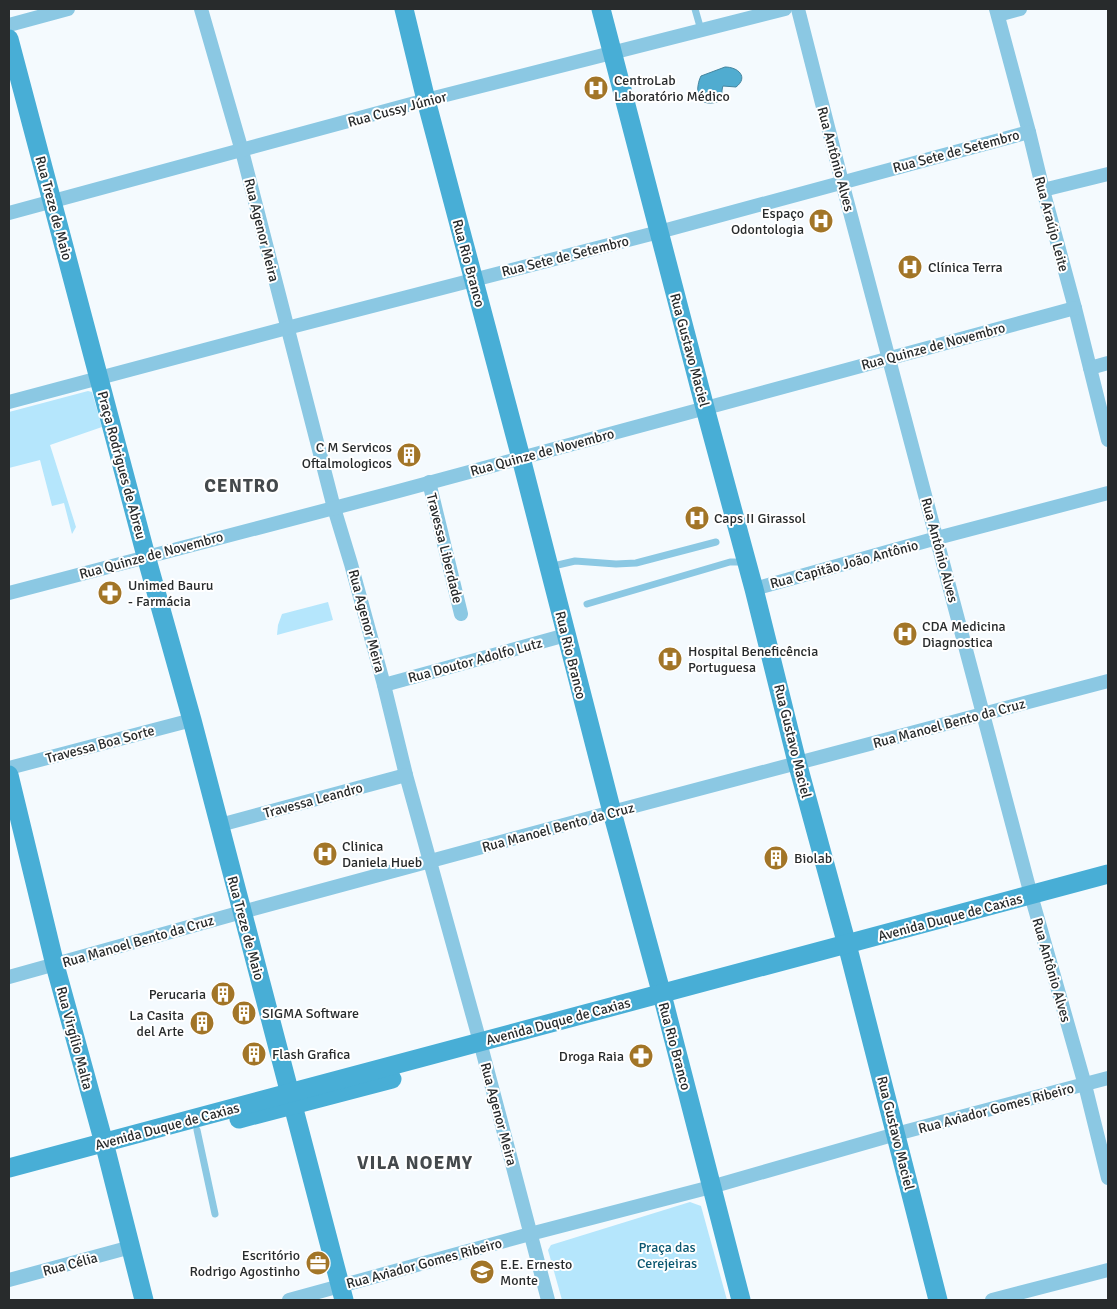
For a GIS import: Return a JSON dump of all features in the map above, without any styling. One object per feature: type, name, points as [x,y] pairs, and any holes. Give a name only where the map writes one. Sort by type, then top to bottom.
[{"type":"street","points":[[9,25],[68,9]]},
{"type":"street","name":"Rua Agenor Meira","points":[[201,9],[242,151],[334,508],[384,685],[429,862],[530,1234]]},
{"type":"street","name":"Rua Rio Branco","points":[[404,9],[426,100],[741,1300]]},
{"type":"street","name":"Rua Gustavo Maciel","points":[[601,9],[747,562],[797,762],[848,950],[938,1300]]},
{"type":"street","name":"Rua Cussy Júnior","points":[[9,213],[426,100],[785,9]]},
{"type":"street","name":"Rua Antônio Alves","points":[[798,9],[842,182],[1033,901],[1085,1085],[1108,1178]]},
{"type":"street","points":[[997,12],[1020,9]]},
{"type":"street","name":"Rua Araújo Leite","points":[[997,12],[1108,440]]},
{"type":"street","name":"Rua Treze de Maio","points":[[9,39],[100,378]]},
{"type":"street","name":"Rua Sete de Setembro","points":[[100,378],[659,232],[1029,132]]},
{"type":"street","points":[[1043,190],[1108,174]]},
{"type":"street","name":"Rua Quinze de Novembro","points":[[9,592],[334,508],[1075,308]]},
{"type":"street","points":[[1090,368],[1108,363]]},
{"type":"street","name":"Praça Rodrigues de Abreu","points":[[9,402],[100,378],[146,556]]},
{"type":"street","name":"Travessa Liberdade","points":[[429,482],[461,614]]},
{"type":"street","name":"Rua Capitão João Antônio","points":[[754,589],[1108,493]]},
{"type":"street","name":"Rua Treze de Maio","points":[[146,556],[192,720],[343,1293]]},
{"type":"street","name":"Rua Doutor Adolfo Lutz","points":[[384,685],[566,635]]},
{"type":"street","name":"Rua Manoel Bento da Cruz","points":[[9,977],[797,762],[1108,681]]},
{"type":"street","name":"Travessa Boa Sorte","points":[[9,768],[192,720]]},
{"type":"street","name":"Rua Virgílio Malta","points":[[9,775],[55,965],[144,1300]]},
{"type":"street","name":"Travessa Leandro","points":[[220,825],[406,775]]},
{"type":"street","name":"Avenida Duque de Caxias","points":[[9,1181],[105,1148],[1033,901],[1108,874]]},
{"type":"street","name":"Avenida Duque de Caxias","points":[[1033,901],[1108,888]]},
{"type":"street","name":"Rua Aviador Gomes Ribeiro","points":[[712,1187],[896,1134],[1108,1078]]},
{"type":"street","name":"Avenida Duque de Caxias","points":[[9,1168],[197,1130],[292,1099]]},
{"type":"street","points":[[548,1300],[530,1234],[712,1187]]},
{"type":"street","name":"Rua Aviador Gomes Ribeiro","points":[[289,1300],[343,1293],[530,1234]]},
{"type":"street","name":"Rua Célia","points":[[9,1280],[131,1247]]},
{"type":"street","points":[[992,1300],[1108,1270]]},
{"type":"lane","points":[[695,9],[701,30]]},
{"type":"lane","points":[[549,567],[575,561],[616,564],[636,563],[716,542]]},
{"type":"lane","points":[[586,604],[730,562],[747,562]]},
{"type":"lane","points":[[197,1130],[215,1214]]},
{"type":"green space","points":[[88,391],[92,392],[102,427],[50,445],[76,527],[72,534],[64,503],[52,506],[40,460],[9,468],[9,412]]},
{"type":"green space","points":[[328,602],[333,620],[277,635],[282,614]]},
{"type":"green space","name":"Praça das Cerejeiras","points":[[690,1202],[701,1206],[727,1300],[562,1300],[548,1250],[551,1245]]},
{"type":"shaded area","points":[[730,67],[740,73],[742,80],[740,83],[736,87],[723,86],[721,98],[718,101],[706,103],[702,101],[698,94],[701,76]]},
{"type":"place","name":"CentroLab Laboratório Médico","points":[[596,88]]},
{"type":"place","name":"Espaço Odontologia","points":[[821,221]]},
{"type":"place","name":"Clínica Terra","points":[[910,267]]},
{"type":"place","name":"C M Servicos Oftalmologicos","points":[[409,455]]},
{"type":"place","name":"Caps II Girassol","points":[[697,518]]},
{"type":"place","name":"Unimed Bauru - Farmácia","points":[[110,593]]},
{"type":"place","name":"CDA Medicina Diagnostica","points":[[905,634]]},
{"type":"place","name":"Hospital Beneficência Portuguesa","points":[[670,659]]},
{"type":"place","name":"Clinica Daniela Hueb","points":[[325,854]]},
{"type":"place","name":"Biolab","points":[[776,858]]},
{"type":"place","name":"Perucaria","points":[[223,994]]},
{"type":"place","name":"SIGMA Software","points":[[244,1013]]},
{"type":"place","name":"La Casita del Arte","points":[[202,1023]]},
{"type":"place","name":"Flash Grafica","points":[[254,1054]]},
{"type":"place","name":"Droga Raia","points":[[641,1056]]},
{"type":"place","name":"Escritório Rodrigo Agostinho","points":[[318,1263]]},
{"type":"place","name":"E.E. Ernesto Monte","points":[[482,1272]]},
{"type":"district","name":"CENTRO","points":[[242,485]]},
{"type":"district","name":"VILA NOEMY","points":[[415,1162]]}]
